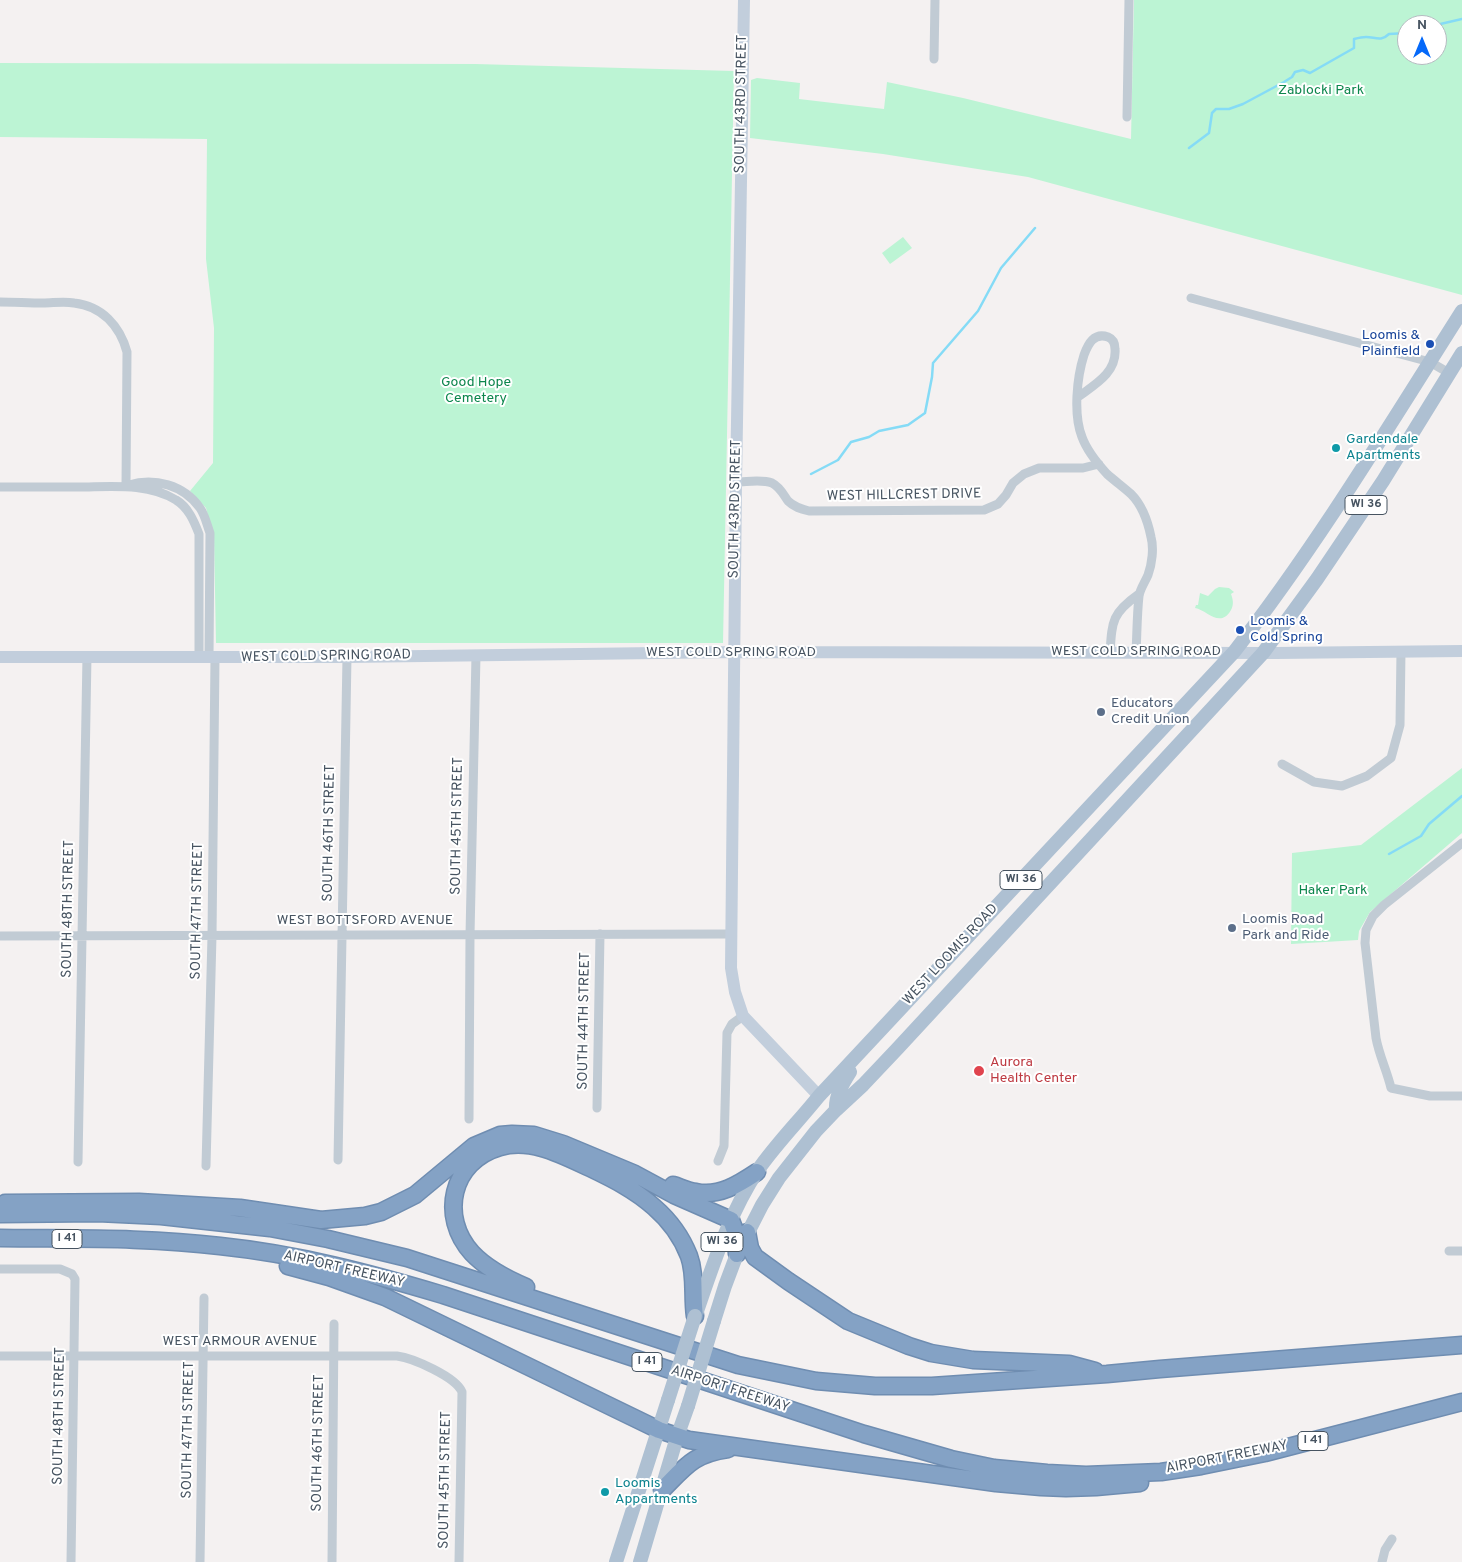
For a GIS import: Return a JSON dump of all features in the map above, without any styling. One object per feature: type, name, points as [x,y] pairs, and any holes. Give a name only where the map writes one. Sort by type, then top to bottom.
[{"type":"highway","points":[[0,1203],[139,1202],[240,1208],[321,1220],[365,1216],[382,1212],[414,1195],[474,1146],[500,1135],[534,1135],[563,1144],[635,1174],[674,1196],[731,1220],[735,1231],[737,1254]]},
{"type":"highway","points":[[646,1336],[620,1321],[512,1280],[479,1260],[471,1252],[460,1235],[454,1216],[456,1189],[462,1174],[468,1166],[489,1152],[501,1147],[526,1145],[558,1153],[636,1192],[665,1217],[673,1227],[689,1256],[693,1279],[695,1316]]},
{"type":"highway","points":[[635,1174],[702,1193],[730,1188],[757,1172]]},
{"type":"highway","name":"AIRPORT FREEWAY","points":[[0,1214],[161,1216],[270,1228],[328,1239],[407,1258],[738,1365],[816,1381],[875,1386],[932,1386],[1462,1345]]},
{"type":"highway","points":[[747,1232],[750,1248],[754,1256],[848,1321],[875,1333],[931,1353],[973,1360],[1069,1364],[1106,1374]]},
{"type":"highway","name":"AIRPORT FREEWAY","points":[[0,1238],[134,1240],[220,1246],[318,1261],[385,1277],[864,1434],[972,1464],[1047,1474],[1094,1475],[1162,1472],[1201,1466],[1265,1453],[1462,1402]]},
{"type":"highway","points":[[134,1240],[158,1250],[224,1255],[275,1263],[360,1287],[677,1437],[741,1448],[1041,1487],[1096,1487],[1149,1482],[1162,1472]]},
{"type":"highway","points":[[662,1490],[699,1456],[716,1451],[741,1448]]},
{"type":"main road","name":"WEST LOOMIS ROAD","points":[[616,1562],[715,1259],[731,1220],[757,1172],[819,1096],[1234,652],[1270,606],[1360,473],[1462,311]]},
{"type":"main road","name":"WEST LOOMIS ROAD","points":[[640,1562],[725,1286],[747,1232],[775,1184],[802,1147],[836,1110],[875,1073],[1263,653],[1317,579],[1377,489],[1462,353]]},
{"type":"main road","points":[[1031,869],[1050,883]]},
{"type":"main road","points":[[836,1110],[835,1103],[842,1086],[862,1051]]},
{"type":"main road","points":[[802,1147],[821,1111],[822,1106],[819,1096]]},
{"type":"street","name":"SOUTH 43RD STREET","points":[[744,0],[730,956],[733,981],[738,1004],[743,1016],[819,1096]]},
{"type":"street","points":[[934,59],[935,0]]},
{"type":"street","points":[[1127,117],[1129,0]]},
{"type":"street","points":[[1191,298],[1430,362],[1449,373]]},
{"type":"street","points":[[0,302],[74,302],[98,310],[117,328],[124,340],[127,352],[126,486]]},
{"type":"street","points":[[1078,397],[1102,379],[1110,370],[1116,347],[1113,340],[1100,336],[1093,338],[1088,344],[1078,382],[1078,397],[1078,423],[1082,437],[1098,464],[1137,501],[1146,517],[1152,540],[1148,573],[1139,594],[1136,653]]},
{"type":"street","name":"WEST HILLCREST DRIVE","points":[[736,482],[772,483],[782,490],[787,500],[796,508],[809,512],[984,510],[998,504],[1013,483],[1024,474],[1039,468],[1083,468],[1098,464]]},
{"type":"street","points":[[126,486],[142,481],[168,484],[182,491],[200,508],[206,520],[210,534],[208,657]]},
{"type":"street","points":[[0,487],[126,486],[164,495],[176,500],[193,518],[199,534],[208,657]]},
{"type":"street","points":[[199,534],[210,534]]},
{"type":"street","points":[[1110,653],[1112,624],[1116,615],[1123,605],[1139,594]]},
{"type":"street","points":[[1282,764],[1314,782],[1342,786],[1367,776],[1391,758],[1400,725],[1401,651]]},
{"type":"street","name":"WEST COLD SPRING ROAD","points":[[0,657],[347,657],[735,652],[1263,653],[1462,651]]},
{"type":"street","name":"SOUTH 45TH STREET","points":[[469,1119],[470,935],[476,655]]},
{"type":"street","name":"SOUTH 48TH STREET","points":[[78,1162],[87,656]]},
{"type":"street","name":"SOUTH 47TH STREET","points":[[206,1166],[212,936],[208,657]]},
{"type":"street","name":"SOUTH 46TH STREET","points":[[338,1160],[347,657]]},
{"type":"street","points":[[1462,843],[1384,905],[1373,916],[1366,930],[1366,957],[1378,1051],[1387,1072],[1391,1088],[1430,1096],[1462,1096]]},
{"type":"street","name":"SOUTH 44TH STREET","points":[[597,1108],[600,934]]},
{"type":"street","name":"WEST BOTTSFORD AVENUE","points":[[0,936],[730,934]]},
{"type":"street","points":[[718,1161],[724,1146],[727,1033],[732,1024],[743,1016]]},
{"type":"street","points":[[1449,1251],[1462,1251]]},
{"type":"street","name":"SOUTH 48TH STREET","points":[[0,1269],[58,1269],[70,1272],[75,1279],[71,1562]]},
{"type":"street","name":"SOUTH 47TH STREET","points":[[200,1562],[204,1298]]},
{"type":"street","name":"SOUTH 46TH STREET","points":[[332,1562],[334,1324]]},
{"type":"street","name":"WEST ARMOUR AVENUE","points":[[0,1356],[397,1356],[408,1358],[452,1381],[460,1388],[462,1398]]},
{"type":"street","name":"SOUTH 45TH STREET","points":[[459,1562],[462,1398]]},
{"type":"street","points":[[1382,1562],[1385,1550],[1392,1539]]},
{"type":"green space","name":"Zablocki Park","points":[[1134,0],[1462,0],[1462,295],[1028,177],[883,154],[750,138],[751,80],[757,78],[800,83],[799,99],[884,109],[887,82],[963,98],[1131,139]]},
{"type":"green space","name":"Good Hope Cemetery","points":[[0,63],[475,64],[734,71],[723,643],[216,643],[214,538],[206,508],[190,491],[213,463],[214,328],[206,259],[207,139],[0,137]]},
{"type":"green space","points":[[903,237],[912,248],[890,264],[882,253]]},
{"type":"green space","points":[[1219,587],[1229,588],[1234,592],[1231,594],[1232,608],[1227,615],[1222,618],[1213,617],[1195,608],[1198,605],[1200,593],[1208,596]]},
{"type":"green space","name":"Haker Park","points":[[1462,768],[1462,833],[1370,912],[1359,931],[1358,940],[1291,944],[1292,853],[1361,845]]},
{"type":"waterway","points":[[1447,22],[1462,19]]},
{"type":"waterway","points":[[1189,148],[1209,133],[1212,113],[1216,109],[1229,109],[1243,104],[1284,82],[1292,77],[1295,72],[1303,70],[1310,73],[1354,48],[1354,39],[1361,37],[1381,38],[1389,34],[1397,34]]},
{"type":"waterway","points":[[811,474],[838,460],[851,442],[869,437],[879,431],[908,425],[925,413],[933,363],[978,311],[1001,268],[1035,228]]},
{"type":"waterway","points":[[1389,854],[1421,836],[1429,824],[1462,796]]},
{"type":"place","name":"Loomis & Plainfield","points":[[1430,344]]},
{"type":"place","name":"Gardendale Apartments","points":[[1336,448]]},
{"type":"place","name":"Loomis & Cold Spring","points":[[1240,630]]},
{"type":"place","name":"Educators Credit Union","points":[[1101,712]]},
{"type":"place","name":"Loomis Road Park and Ride","points":[[1232,928]]},
{"type":"place","name":"Aurora Health Center","points":[[979,1071]]},
{"type":"place","name":"Loomis Appartments","points":[[605,1492]]}]
